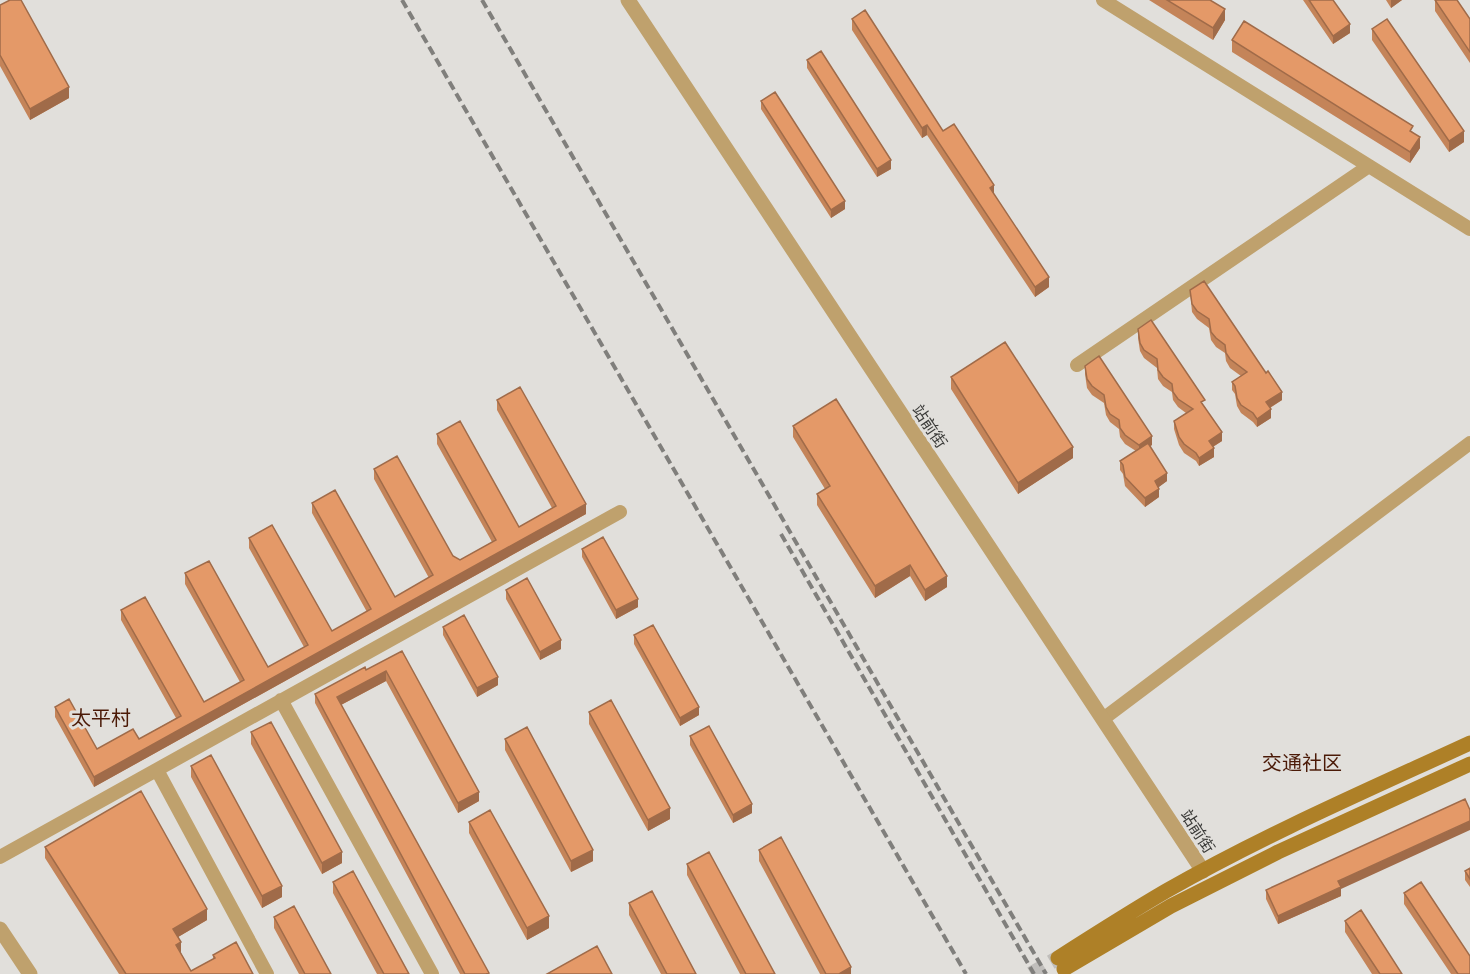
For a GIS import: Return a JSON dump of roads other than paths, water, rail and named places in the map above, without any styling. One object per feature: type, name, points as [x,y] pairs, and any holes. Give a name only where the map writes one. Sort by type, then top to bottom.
[{"type":"main road","points":[[1470,742],[1273,835],[1167,890],[1061,963],[1278,852],[1470,764]]},
{"type":"street","name":"站前街","points":[[628,0],[1203,871]]},
{"type":"street","points":[[1103,0],[1470,229]]},
{"type":"street","points":[[1077,365],[1369,166]]},
{"type":"street","points":[[1103,719],[1470,443]]},
{"type":"street","points":[[0,857],[620,512]]},
{"type":"street","points":[[281,700],[432,974]]},
{"type":"street","points":[[157,770],[267,974]]},
{"type":"street","points":[[0,929],[30,974]]},
{"type":"tunnel","points":[[1031,974],[1058,958]]},
{"type":"railway","points":[[402,0],[966,974]]},
{"type":"railway","points":[[482,0],[1046,974]]},
{"type":"railway","points":[[781,534],[1034,974]]},
{"type":"district","name":"太平村","points":[[101,717]]},
{"type":"district","name":"交通社区","points":[[1302,762]]}]
